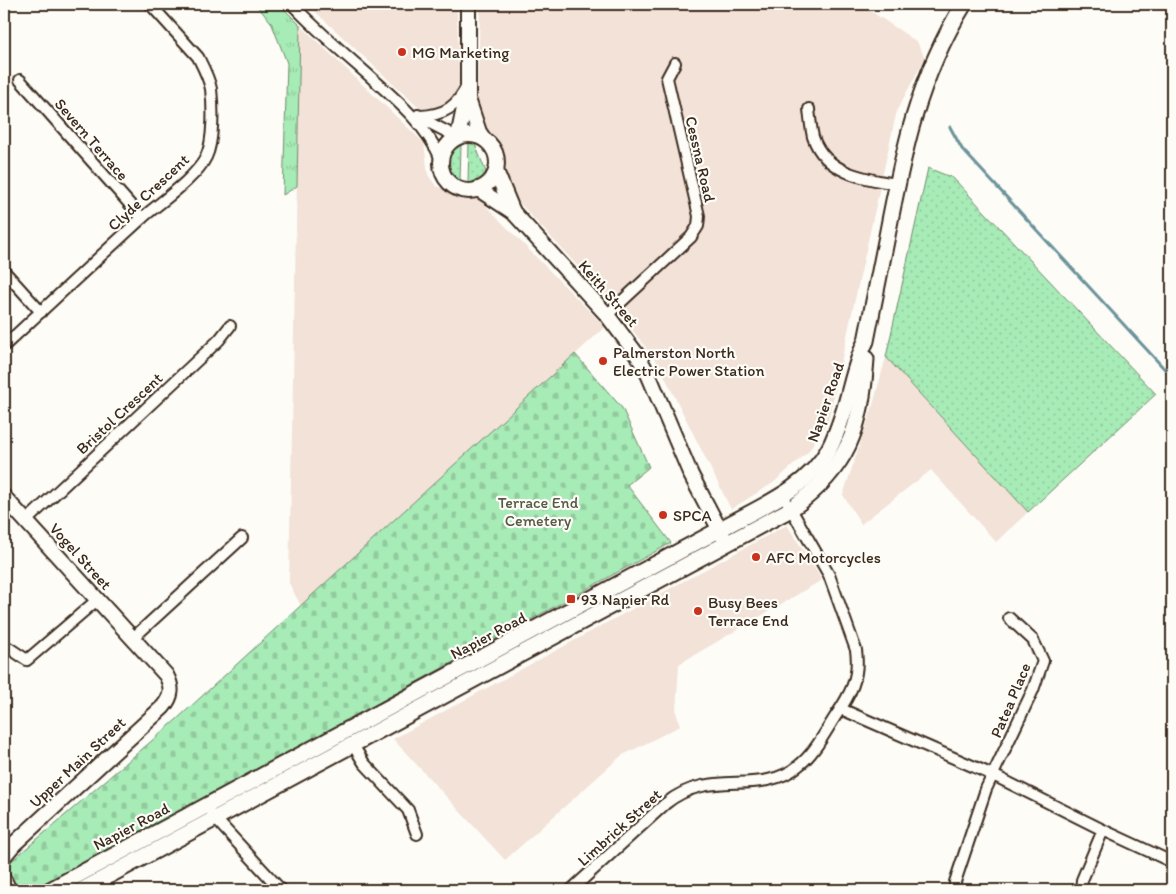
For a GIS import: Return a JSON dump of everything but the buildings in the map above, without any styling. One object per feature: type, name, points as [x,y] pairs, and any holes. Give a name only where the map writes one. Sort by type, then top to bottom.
[{"type":"highway","name":"Napier Road","points":[[723,536],[791,509],[810,495],[824,481],[843,456],[851,440],[858,421],[866,363],[866,340],[897,184],[912,122],[937,52],[964,4]]},
{"type":"highway","name":"Napier Road","points":[[82,890],[211,812],[723,536],[804,480],[829,451],[843,414],[860,354],[866,340]]},
{"type":"highway","name":"Napier Road","points":[[50,890],[353,745],[442,687]]},
{"type":"main road","points":[[457,137],[468,99],[468,4]]},
{"type":"main road","points":[[468,99],[479,132],[494,149],[497,164],[496,171],[488,183],[478,189],[464,190],[450,183],[442,172],[441,159],[446,146],[457,137],[466,135],[483,138]]},
{"type":"main road","name":"Keith Street","points":[[496,171],[513,212]]},
{"type":"main road","name":"Keith Street","points":[[478,189],[513,212],[607,315],[638,356],[649,376],[691,475],[723,536]]},
{"type":"main road","name":"Vogel Street","points":[[4,497],[166,676],[172,693]]},
{"type":"main road","name":"Upper Main Street","points":[[4,856],[15,843],[163,707],[172,693]]},
{"type":"main road","points":[[4,880],[9,890]]},
{"type":"street","name":"Clyde Crescent","points":[[4,346],[142,218],[187,180],[206,157],[210,147],[210,88],[203,68],[198,58],[150,4]]},
{"type":"street","points":[[292,4],[404,108],[426,132],[441,159]]},
{"type":"street","name":"Cessna Road","points":[[607,315],[691,236],[698,226],[700,216],[667,78],[675,63]]},
{"type":"street","name":"Severn Terrace","points":[[20,80],[142,218]]},
{"type":"street","points":[[420,116],[433,115],[450,108],[458,100],[468,82]]},
{"type":"street","points":[[404,108],[457,137]]},
{"type":"street","points":[[809,110],[814,137],[824,156],[836,168],[849,174],[897,184]]},
{"type":"street","points":[[4,271],[40,312]]},
{"type":"street","name":"Bristol Crescent","points":[[26,521],[219,340],[230,326]]},
{"type":"street","name":"Limbrick Street","points":[[571,890],[676,796],[690,789],[703,786],[762,781],[788,773],[799,766],[809,755],[850,693],[857,674],[856,650],[829,575],[783,494]]},
{"type":"street","points":[[132,639],[242,538]]},
{"type":"street","points":[[9,648],[27,660],[97,600]]},
{"type":"street","name":"Patea Place","points":[[955,890],[955,882],[986,789],[1033,690],[1043,661],[1033,640],[1009,618]]},
{"type":"street","points":[[841,709],[993,775],[1172,862]]},
{"type":"street","points":[[353,745],[364,763],[408,810],[418,834]]},
{"type":"street","points":[[211,812],[281,890]]},
{"type":"street","points":[[1081,890],[1082,880],[1103,830]]},
{"type":"shaded area","points":[[307,4],[457,4],[459,89],[448,105],[435,109],[418,107]]},
{"type":"shaded area","points":[[480,4],[860,4],[917,42],[925,58],[897,110],[828,421],[808,452],[773,483],[731,509],[659,365],[612,303],[498,180],[477,120]]},
{"type":"shaded area","points":[[300,25],[424,143],[428,175],[436,186],[459,194],[475,195],[605,327],[301,606],[289,583]]},
{"type":"shaded area","points":[[886,357],[1028,512],[996,542],[931,470],[861,524],[843,495],[873,405]]},
{"type":"shaded area","points":[[787,525],[822,580],[679,664],[676,712],[680,726],[621,756],[505,860],[393,739]]},
{"type":"green space","points":[[255,4],[279,4],[300,25],[297,186],[283,195],[287,63],[271,22]]},
{"type":"green space","points":[[469,142],[474,142],[486,172],[481,178],[468,184]]},
{"type":"green space","points":[[461,143],[460,181],[451,172],[448,162],[451,151]]},
{"type":"green space","points":[[928,168],[953,178],[1156,394],[1028,512],[886,357]]},
{"type":"green space","name":"Terrace End Cemetery","points":[[575,354],[622,408],[649,467],[627,485],[671,543],[36,890],[15,890],[7,865],[176,720]]},
{"type":"waterway","points":[[950,127],[962,149],[1172,377]]},
{"type":"place","name":"MG Marketing","points":[[402,52]]},
{"type":"place","name":"Palmerston North Electric Power Station","points":[[603,361]]},
{"type":"place","name":"SPCA","points":[[663,515]]},
{"type":"place","name":"AFC Motorcycles","points":[[756,557]]},
{"type":"place","name":"93 Napier Rd","points":[[571,599]]},
{"type":"place","name":"Busy Bees Terrace End","points":[[698,611]]}]
